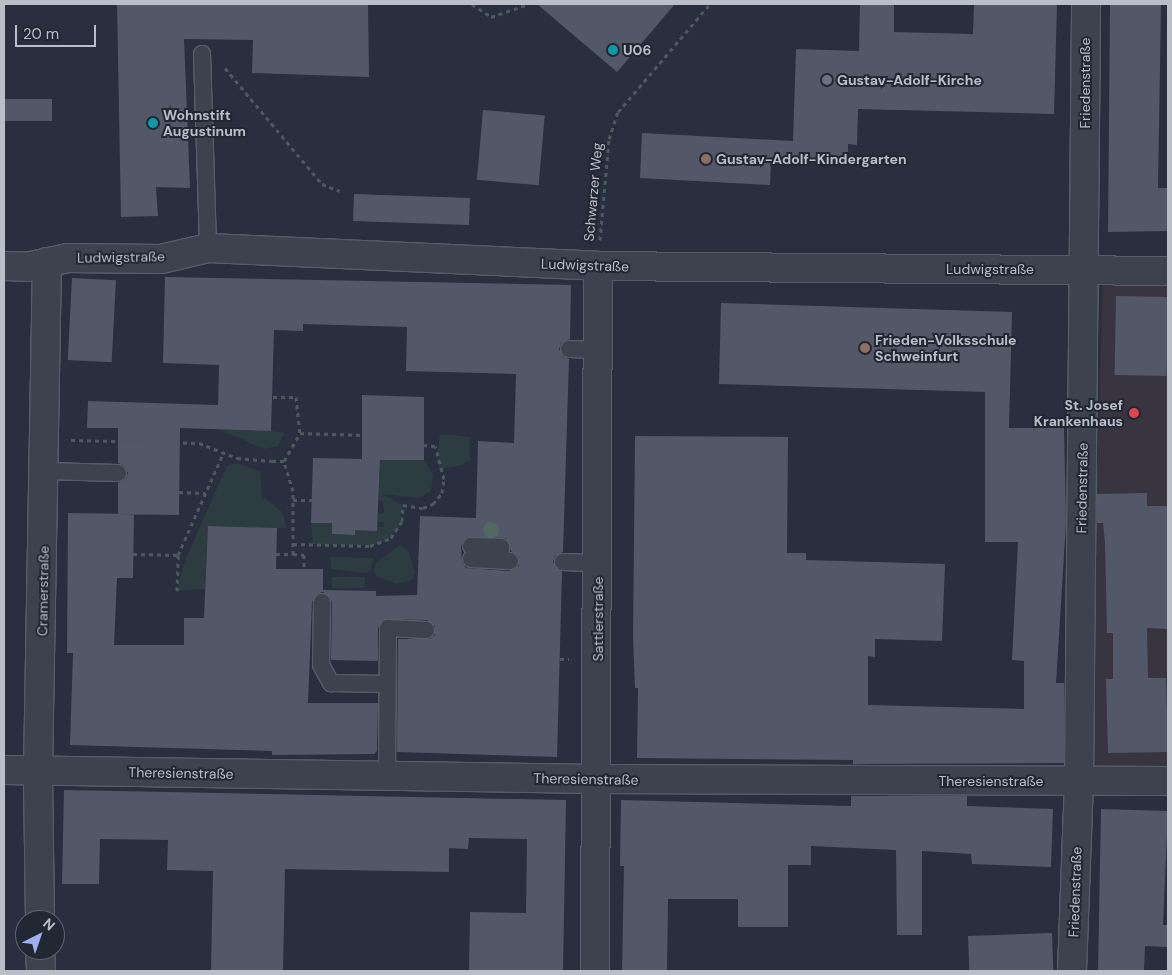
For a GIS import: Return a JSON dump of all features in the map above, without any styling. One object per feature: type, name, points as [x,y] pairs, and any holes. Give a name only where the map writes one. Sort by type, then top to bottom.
[{"type":"street","name":"Friedenstraße","points":[[1072,971],[1080,781],[1086,4]]},
{"type":"street","name":"Ludwigstraße","points":[[4,266],[68,258],[161,259],[208,248],[598,266],[1168,270]]},
{"type":"street","name":"Cramerstraße","points":[[40,910],[38,771],[46,440],[47,262]]},
{"type":"street","name":"Sattlerstraße","points":[[595,971],[598,779],[598,266]]},
{"type":"street","name":"Theresienstraße","points":[[4,770],[598,779],[1168,781]]},
{"type":"lane","points":[[202,54],[208,248]]},
{"type":"lane","points":[[569,348],[598,350]]},
{"type":"lane","points":[[45,472],[118,473]]},
{"type":"lane","points":[[471,552],[501,547],[505,560]]},
{"type":"lane","points":[[563,562],[598,563]]},
{"type":"lane","points":[[322,602],[321,665],[331,683],[387,684]]},
{"type":"lane","points":[[387,776],[388,628],[426,630]]},
{"type":"path","points":[[472,4],[491,17],[528,4]]},
{"type":"path","name":"Schwarzer Weg","points":[[598,266],[609,139],[618,112],[710,4]]},
{"type":"path","points":[[221,64],[322,184],[340,191]]},
{"type":"path","points":[[273,397],[296,397],[300,433],[284,461]]},
{"type":"path","points":[[300,433],[362,435]]},
{"type":"path","points":[[46,440],[199,442],[223,454],[248,460],[284,461]]},
{"type":"path","points":[[293,544],[370,546],[392,538],[402,521],[403,505],[424,508],[433,504],[442,493],[444,479],[435,446],[424,445]]},
{"type":"path","points":[[177,591],[178,555],[223,454]]},
{"type":"path","points":[[284,461],[292,481],[293,554]]},
{"type":"path","points":[[179,492],[205,493]]},
{"type":"path","points":[[293,500],[312,500]]},
{"type":"path","points":[[133,554],[178,555]]},
{"type":"path","points":[[276,554],[304,555],[304,589]]},
{"type":"shaded area","name":"St. Josef Krankenhaus","points":[[1103,280],[1168,280],[1168,774],[1088,774]]},
{"type":"shaded area","points":[[218,429],[284,433],[278,446],[264,449]]},
{"type":"shaded area","points":[[440,434],[470,437],[470,460],[462,465],[440,469],[437,461]]},
{"type":"shaded area","points":[[380,460],[424,460],[433,475],[431,491],[419,498],[381,494],[403,505],[398,530],[386,541],[370,546],[313,544],[311,523],[332,523],[332,534],[355,535],[355,527],[377,531],[377,527],[384,527],[384,522],[378,522],[378,514],[384,513],[383,501],[379,500]]},
{"type":"shaded area","points":[[238,463],[260,472],[262,496],[282,512],[287,528],[208,526],[205,589],[177,591],[184,563],[225,470],[228,465]]},
{"type":"shaded area","points":[[400,545],[408,550],[415,573],[412,580],[397,584],[378,577],[374,572],[376,562]]},
{"type":"shaded area","points":[[331,557],[374,558],[370,571],[365,573],[331,569]]},
{"type":"shaded area","points":[[332,577],[365,577],[365,588],[332,588]]},
{"type":"building","name":"Wohnstift Augustinum","points":[[117,4],[368,4],[369,77],[252,73],[253,40],[184,39],[190,188],[156,187],[158,216],[121,217]]},
{"type":"building","name":"U06","points":[[537,4],[675,4],[617,72]]},
{"type":"building","points":[[860,4],[894,4],[894,32],[973,34],[974,4],[1057,4],[1054,114],[858,109],[857,145],[848,144],[848,164],[771,162],[770,185],[640,178],[642,133],[793,141],[796,49],[859,51]]},
{"type":"building","points":[[1110,4],[1161,5],[1158,188],[1168,188],[1168,231],[1108,232]]},
{"type":"building","points":[[4,99],[52,99],[52,121],[4,121]]},
{"type":"building","points":[[483,110],[545,115],[539,185],[477,180]]},
{"type":"building","points":[[354,194],[470,198],[469,225],[353,221]]},
{"type":"building","points":[[165,277],[571,285],[570,339],[561,343],[559,349],[563,357],[569,359],[563,552],[555,556],[553,562],[562,572],[557,757],[397,752],[398,639],[430,639],[435,635],[435,626],[427,620],[384,619],[378,628],[378,661],[331,660],[332,602],[330,597],[323,592],[317,594],[312,602],[308,703],[378,703],[377,751],[374,754],[272,755],[272,751],[70,745],[73,653],[67,653],[68,513],[118,514],[118,483],[126,479],[128,473],[124,465],[118,463],[118,428],[87,428],[88,401],[218,405],[219,365],[163,363]],"holes":[[[303,324],[407,327],[406,371],[516,374],[514,443],[478,441],[476,518],[420,516],[417,595],[376,596],[376,591],[323,590],[323,569],[276,569],[277,528],[208,526],[204,618],[184,618],[184,645],[114,645],[117,578],[133,578],[134,514],[179,515],[180,428],[271,431],[274,330],[303,331]],[[467,537],[506,538],[511,551],[519,557],[519,566],[509,571],[466,568],[462,563],[461,546]]]},
{"type":"building","points":[[72,278],[116,280],[112,362],[68,360]]},
{"type":"building","points":[[1116,296],[1168,297],[1167,376],[1115,375]]},
{"type":"building","points":[[721,303],[1012,312],[1009,428],[1064,428],[1066,523],[1056,683],[1064,683],[1064,763],[853,764],[853,760],[637,758],[638,688],[635,688],[633,638],[635,436],[788,437],[787,553],[806,553],[806,560],[945,564],[942,641],[875,639],[875,657],[868,656],[868,705],[1024,709],[1024,661],[1012,660],[1018,542],[985,542],[985,392],[719,384]]},
{"type":"building","points":[[362,395],[424,397],[424,460],[380,460],[377,531],[355,530],[355,535],[332,534],[332,523],[311,523],[313,458],[362,459]]},
{"type":"building","points":[[1147,493],[1147,506],[1168,506],[1168,629],[1147,628],[1148,678],[1166,678],[1168,752],[1108,753],[1106,679],[1113,679],[1113,633],[1107,633],[1105,542],[1103,523],[1097,523],[1097,494]]},
{"type":"building","points":[[64,790],[566,800],[563,971],[469,971],[470,912],[526,913],[527,839],[469,838],[468,849],[449,848],[449,872],[285,869],[283,971],[211,971],[213,871],[167,870],[168,840],[100,839],[99,884],[62,884]]},
{"type":"building","points":[[851,796],[967,796],[967,806],[1053,809],[1051,867],[972,864],[971,854],[922,851],[922,935],[897,935],[896,850],[811,846],[811,865],[788,865],[788,927],[738,927],[738,899],[668,899],[667,971],[622,971],[624,866],[620,866],[621,800],[851,806]]},
{"type":"building","points":[[1101,809],[1168,811],[1163,925],[1168,925],[1168,947],[1145,946],[1144,971],[1098,971]]},
{"type":"building","points":[[1052,933],[1053,971],[969,971],[968,936]]},
{"type":"place","name":"U06","points":[[613,50]]},
{"type":"place","name":"Gustav-Adolf-Kirche","points":[[827,80]]},
{"type":"place","name":"Wohnstift Augustinum","points":[[153,123]]},
{"type":"place","name":"Gustav-Adolf-Kindergarten","points":[[706,159]]},
{"type":"place","name":"Frieden-Volksschule Schweinfurt","points":[[865,348]]},
{"type":"place","name":"St. Josef Krankenhaus","points":[[1134,413]]}]
